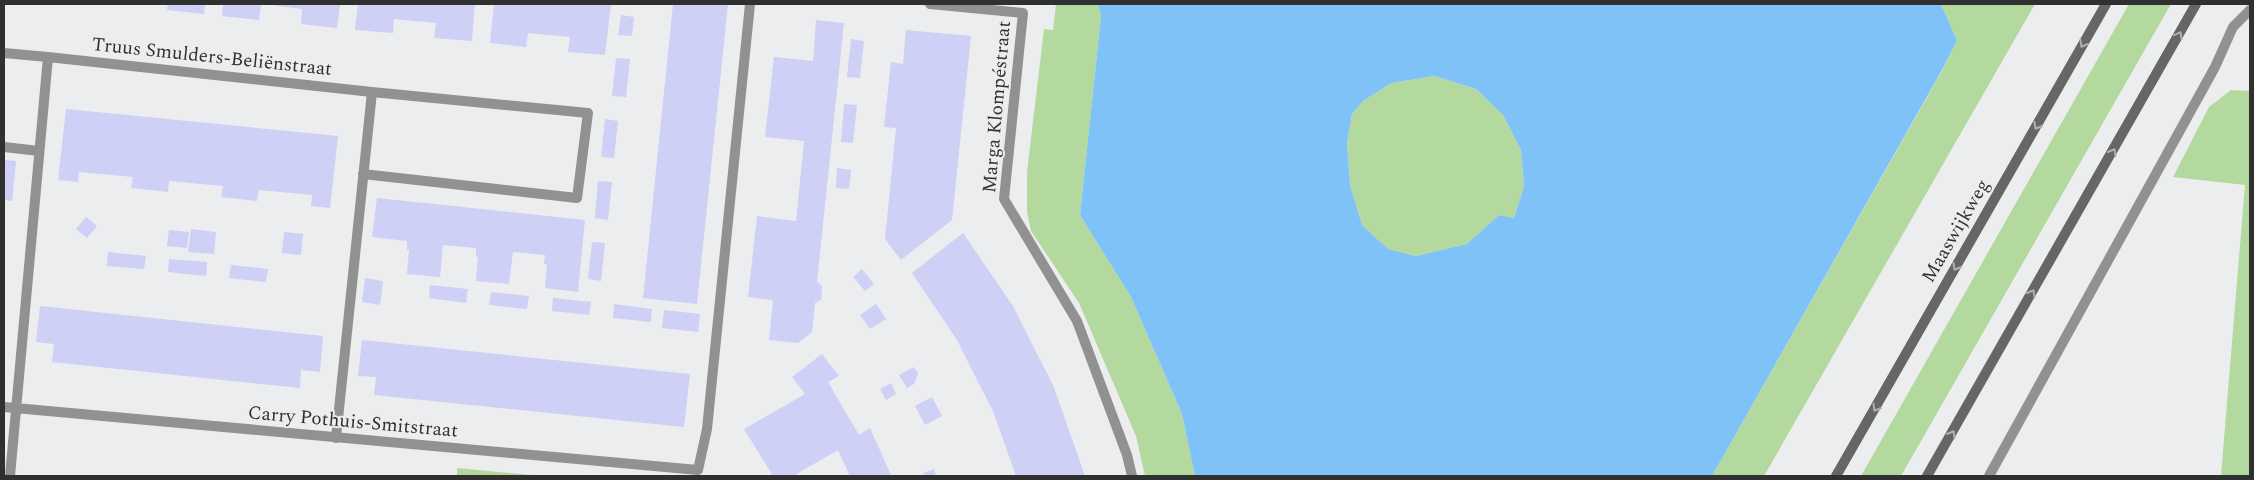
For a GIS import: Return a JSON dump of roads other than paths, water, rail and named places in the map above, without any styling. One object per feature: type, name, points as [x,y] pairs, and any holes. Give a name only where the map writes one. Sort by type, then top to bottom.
[{"type":"street","points":[[700,473],[750,4]]},
{"type":"street","name":"Marga Klompéstraat","points":[[930,4],[1023,13],[1004,199],[1077,322],[1127,455],[1132,476]]},
{"type":"street","name":"Maaswijkweg","points":[[1836,476],[2106,4]]},
{"type":"street","points":[[1928,476],[2196,4]]},
{"type":"street","points":[[1989,476],[2214,67],[2233,27],[2250,10]]},
{"type":"street","name":"Truus Smulders-Beliënstraat","points":[[4,53],[588,113],[577,198],[364,174]]},
{"type":"street","points":[[10,476],[48,57]]},
{"type":"street","points":[[336,438],[372,92]]},
{"type":"street","points":[[4,147],[39,151]]},
{"type":"street","name":"Carry Pothuis-Smitstraat","points":[[4,407],[700,473]]},
{"type":"water","points":[[1098,4],[1941,4],[1957,41],[1712,476],[1195,476],[1182,414],[1131,297],[1080,215],[1101,16]],"holes":[[[1435,76],[1476,89],[1503,115],[1521,150],[1524,187],[1514,218],[1499,215],[1467,244],[1416,256],[1388,249],[1362,225],[1350,185],[1347,143],[1352,114],[1363,101],[1391,83]]]}]
